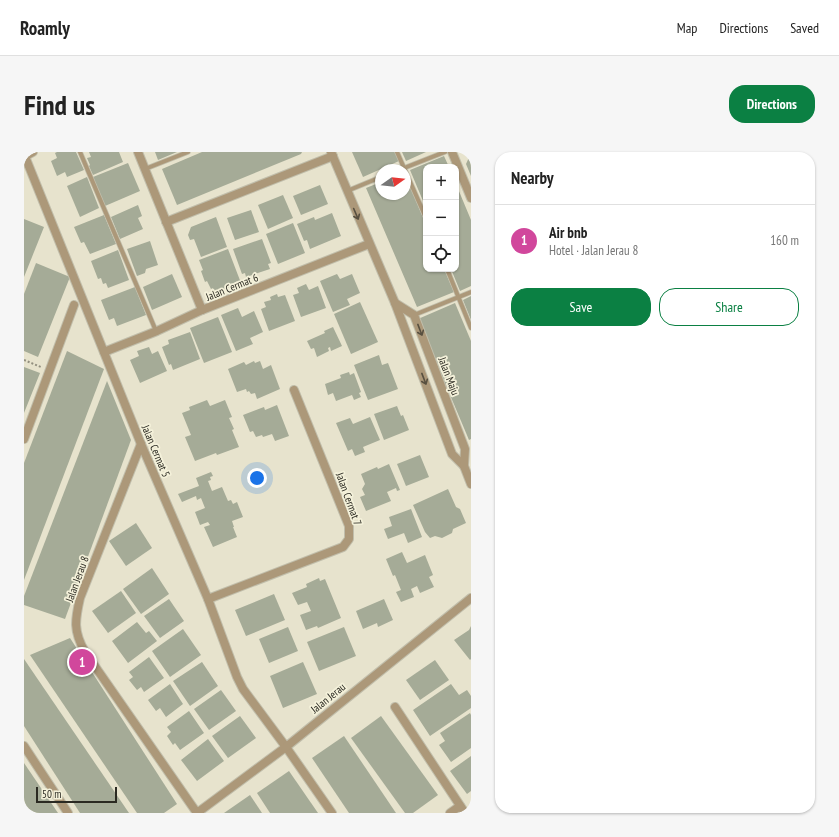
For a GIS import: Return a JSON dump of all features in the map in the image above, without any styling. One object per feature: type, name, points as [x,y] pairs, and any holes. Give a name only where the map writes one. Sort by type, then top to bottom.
[{"type":"street","points":[[24,156],[33,152]]},
{"type":"street","points":[[138,152],[202,310]]},
{"type":"street","points":[[452,152],[471,198]]},
{"type":"street","points":[[166,222],[332,154]]},
{"type":"street","name":"Jalan Maju","points":[[332,154],[395,303],[452,454],[468,465]]},
{"type":"street","name":"Jalan Cermat 5","points":[[24,156],[141,444],[208,599],[237,677],[243,689],[332,813]]},
{"type":"street","name":"Jalan Cermat 6","points":[[104,352],[202,310],[369,244]]},
{"type":"street","points":[[395,303],[414,315]]},
{"type":"street","points":[[24,439],[74,305]]},
{"type":"street","name":"Jalan Maju","points":[[414,315],[465,449],[471,484]]},
{"type":"street","name":"Jalan Cermat 7","points":[[208,599],[343,547],[350,539],[349,526],[294,390]]},
{"type":"street","name":"Jalan Jerau 8","points":[[141,444],[80,598],[75,619],[78,640],[197,813]]},
{"type":"street","name":"Jalan Jerau","points":[[197,813],[286,747],[471,598]]},
{"type":"street","points":[[395,707],[463,810],[450,813]]},
{"type":"street","points":[[24,746],[68,813]]},
{"type":"lane","points":[[80,152],[156,331]]},
{"type":"lane","points":[[145,169],[188,152]]},
{"type":"lane","points":[[397,152],[402,164]]},
{"type":"lane","points":[[411,165],[445,152]]},
{"type":"lane","points":[[347,192],[375,180]]},
{"type":"lane","points":[[411,184],[423,211]]},
{"type":"lane","points":[[448,272],[471,328]]},
{"type":"lane","points":[[414,315],[471,292]]},
{"type":"path","points":[[24,360],[50,370]]},
{"type":"building","points":[[76,152],[84,170],[67,177],[65,172],[57,176],[51,161],[57,158],[55,153]]},
{"type":"building","points":[[89,152],[119,152],[123,162],[93,175],[87,158],[91,157]]},
{"type":"building","points":[[155,152],[177,152],[158,160]]},
{"type":"building","points":[[202,152],[302,152],[301,154],[177,205],[162,169]]},
{"type":"building","points":[[352,152],[395,152],[399,161],[392,164],[375,164],[375,172],[363,177]]},
{"type":"building","points":[[402,152],[426,152],[406,161]]},
{"type":"building","points":[[471,153],[471,176],[466,164]]},
{"type":"building","points":[[444,156],[448,164],[425,164]]},
{"type":"building","points":[[128,163],[140,191],[105,206],[93,177]]},
{"type":"building","points":[[423,165],[423,201],[411,172],[411,170]]},
{"type":"building","points":[[87,177],[99,208],[80,217],[67,186]]},
{"type":"building","points":[[375,184],[375,200],[411,200],[411,189],[423,218],[423,272],[445,272],[454,292],[417,307],[366,188]]},
{"type":"building","points":[[320,185],[328,204],[301,215],[293,196]]},
{"type":"building","points":[[459,191],[471,220],[471,286],[460,291],[452,272],[459,272]]},
{"type":"building","points":[[283,195],[293,218],[268,229],[258,205]]},
{"type":"building","points":[[138,205],[142,216],[138,218],[143,229],[120,239],[111,217]]},
{"type":"building","points":[[251,210],[259,232],[235,240],[227,218]]},
{"type":"building","points":[[332,213],[341,236],[310,249],[307,240],[304,241],[297,224],[314,217],[315,220]]},
{"type":"building","points":[[104,215],[116,244],[90,254],[84,242],[81,243],[74,227]]},
{"type":"building","points":[[216,217],[227,247],[201,257],[194,239],[190,240],[188,235],[191,227]]},
{"type":"building","points":[[24,219],[44,227],[24,277]]},
{"type":"building","points":[[293,223],[305,253],[278,264],[266,234]]},
{"type":"building","points":[[262,239],[271,263],[268,264],[270,269],[246,277],[245,273],[242,274],[233,249]]},
{"type":"building","points":[[150,241],[158,265],[146,269],[145,273],[137,276],[127,249]]},
{"type":"building","points":[[228,249],[241,283],[215,293],[207,281],[205,282],[201,271],[203,270],[199,260]]},
{"type":"building","points":[[118,250],[129,280],[108,288],[106,283],[103,284],[101,278],[98,279],[91,261]]},
{"type":"building","points":[[36,263],[70,277],[38,357],[24,351],[24,294]]},
{"type":"building","points":[[172,274],[182,297],[152,310],[143,287]]},
{"type":"building","points":[[337,274],[340,279],[352,274],[360,293],[347,299],[350,305],[333,312],[320,281]]},
{"type":"building","points":[[306,284],[309,290],[318,286],[326,308],[301,317],[293,295],[299,293],[297,288]]},
{"type":"building","points":[[135,287],[146,315],[117,326],[114,318],[109,320],[101,300]]},
{"type":"building","points":[[277,294],[278,297],[285,295],[295,321],[269,331],[261,309],[266,307],[264,302],[271,300],[270,297]]},
{"type":"building","points":[[471,296],[471,320],[463,300]]},
{"type":"building","points":[[360,302],[378,342],[351,354],[334,314]]},
{"type":"building","points":[[455,303],[471,341],[471,439],[469,440],[418,319]]},
{"type":"building","points":[[238,308],[242,317],[254,311],[263,332],[250,338],[253,344],[236,351],[221,315]]},
{"type":"building","points":[[218,317],[232,352],[204,363],[190,328]]},
{"type":"building","points":[[333,327],[342,346],[331,351],[330,347],[328,348],[329,351],[317,357],[314,348],[311,349],[307,341],[325,333],[324,331]]},
{"type":"building","points":[[190,332],[200,359],[173,370],[171,364],[169,365],[162,347],[169,344],[168,340]]},
{"type":"building","points":[[149,347],[152,354],[158,351],[167,371],[140,383],[130,360],[139,356],[137,351]]},
{"type":"building","points":[[67,351],[104,369],[24,580],[24,463]]},
{"type":"building","points":[[379,355],[382,365],[388,363],[398,389],[368,400],[354,365]]},
{"type":"building","points":[[254,361],[255,363],[260,361],[263,369],[271,365],[280,389],[257,399],[255,393],[251,394],[249,391],[247,392],[246,389],[237,392],[228,369],[244,362],[246,365]]},
{"type":"building","points":[[24,367],[40,373],[24,413]]},
{"type":"building","points":[[349,372],[350,375],[354,373],[361,392],[359,393],[361,397],[354,400],[352,395],[336,401],[333,393],[328,395],[325,384],[341,378],[340,375]]},
{"type":"building","points":[[107,381],[131,440],[65,619],[24,605],[24,596]]},
{"type":"building","points":[[207,400],[210,406],[225,400],[232,417],[229,418],[234,429],[232,430],[239,447],[217,455],[216,453],[195,461],[185,437],[191,435],[182,413],[190,410],[189,407]]},
{"type":"building","points":[[277,405],[289,436],[275,441],[272,434],[263,437],[262,435],[256,437],[253,431],[250,432],[243,415],[264,407],[265,410]]},
{"type":"building","points":[[397,406],[401,416],[403,415],[409,430],[384,440],[374,414]]},
{"type":"building","points":[[370,417],[380,440],[363,447],[365,452],[355,456],[352,449],[348,451],[336,423],[350,418],[353,424]]},
{"type":"building","points":[[420,455],[429,477],[406,486],[397,464]]},
{"type":"building","points":[[389,464],[400,490],[397,491],[396,488],[387,492],[391,501],[366,511],[360,497],[365,495],[362,489],[365,484],[361,474],[377,467],[378,469]]},
{"type":"building","points":[[211,472],[213,476],[210,477],[211,480],[208,481],[212,491],[222,487],[228,501],[231,500],[233,504],[237,502],[243,517],[232,521],[237,537],[213,547],[204,527],[210,525],[208,522],[200,525],[195,512],[205,508],[201,498],[197,500],[196,496],[182,502],[178,494],[199,486],[196,478]]},
{"type":"building","points":[[448,489],[456,507],[460,509],[466,523],[453,529],[452,533],[442,538],[435,536],[430,538],[425,532],[413,505]]},
{"type":"building","points":[[411,509],[422,537],[408,543],[404,533],[388,539],[384,529],[392,526],[389,517]]},
{"type":"building","points":[[136,523],[152,548],[126,566],[109,541]]},
{"type":"building","points":[[402,552],[407,563],[425,555],[433,575],[429,577],[434,587],[420,593],[417,586],[411,589],[414,597],[401,602],[396,592],[401,590],[386,559]]},
{"type":"building","points":[[152,568],[169,594],[141,614],[123,589]]},
{"type":"building","points":[[319,578],[320,581],[325,579],[341,618],[318,628],[317,626],[306,630],[300,615],[311,611],[307,602],[298,605],[292,593],[307,587],[306,584]]},
{"type":"building","points":[[121,591],[136,613],[108,633],[92,611]]},
{"type":"building","points":[[274,594],[285,620],[246,636],[235,610]]},
{"type":"building","points":[[169,599],[184,621],[160,638],[144,616]]},
{"type":"building","points":[[384,599],[393,620],[378,627],[377,623],[363,629],[356,611]]},
{"type":"building","points":[[137,622],[146,633],[149,631],[157,641],[128,663],[112,641]]},
{"type":"building","points":[[471,626],[470,660],[454,640],[469,630]]},
{"type":"building","points":[[288,627],[298,651],[269,663],[259,639]]},
{"type":"building","points":[[344,627],[356,656],[319,671],[307,642]]},
{"type":"building","points":[[183,629],[201,655],[170,677],[152,651]]},
{"type":"building","points":[[70,638],[177,804],[164,813],[137,813],[30,655]]},
{"type":"building","points":[[149,657],[164,678],[144,692],[141,687],[137,690],[129,680],[133,677],[129,672]]},
{"type":"building","points":[[24,659],[129,813],[80,813],[24,726]]},
{"type":"building","points":[[435,660],[449,680],[420,700],[406,680]]},
{"type":"building","points":[[202,662],[218,686],[190,706],[173,681]]},
{"type":"building","points":[[303,662],[317,694],[283,708],[270,676]]},
{"type":"building","points":[[170,684],[183,704],[166,717],[160,708],[156,711],[148,700]]},
{"type":"building","points":[[451,684],[459,695],[467,690],[471,696],[471,708],[430,736],[413,710]]},
{"type":"building","points":[[221,690],[236,711],[209,730],[194,709]]},
{"type":"building","points":[[189,711],[204,733],[180,750],[175,743],[173,745],[167,736],[171,732],[167,727]]},
{"type":"building","points":[[470,713],[471,748],[451,762],[439,745],[445,741],[440,733]]},
{"type":"building","points":[[240,716],[256,738],[228,758],[212,736]]},
{"type":"building","points":[[381,716],[438,795],[413,813],[405,813],[351,738]]},
{"type":"building","points":[[344,736],[396,813],[349,813],[312,758]]},
{"type":"building","points":[[208,739],[224,761],[197,781],[181,760]]},
{"type":"building","points":[[471,756],[471,791],[467,794],[450,771]]},
{"type":"building","points":[[24,763],[58,813],[24,813]]},
{"type":"building","points":[[289,771],[318,813],[270,813],[257,793]]},
{"type":"building","points":[[250,795],[262,813],[224,813]]},
{"type":"place","name":"Air bnb","points":[[82,662]]}]
